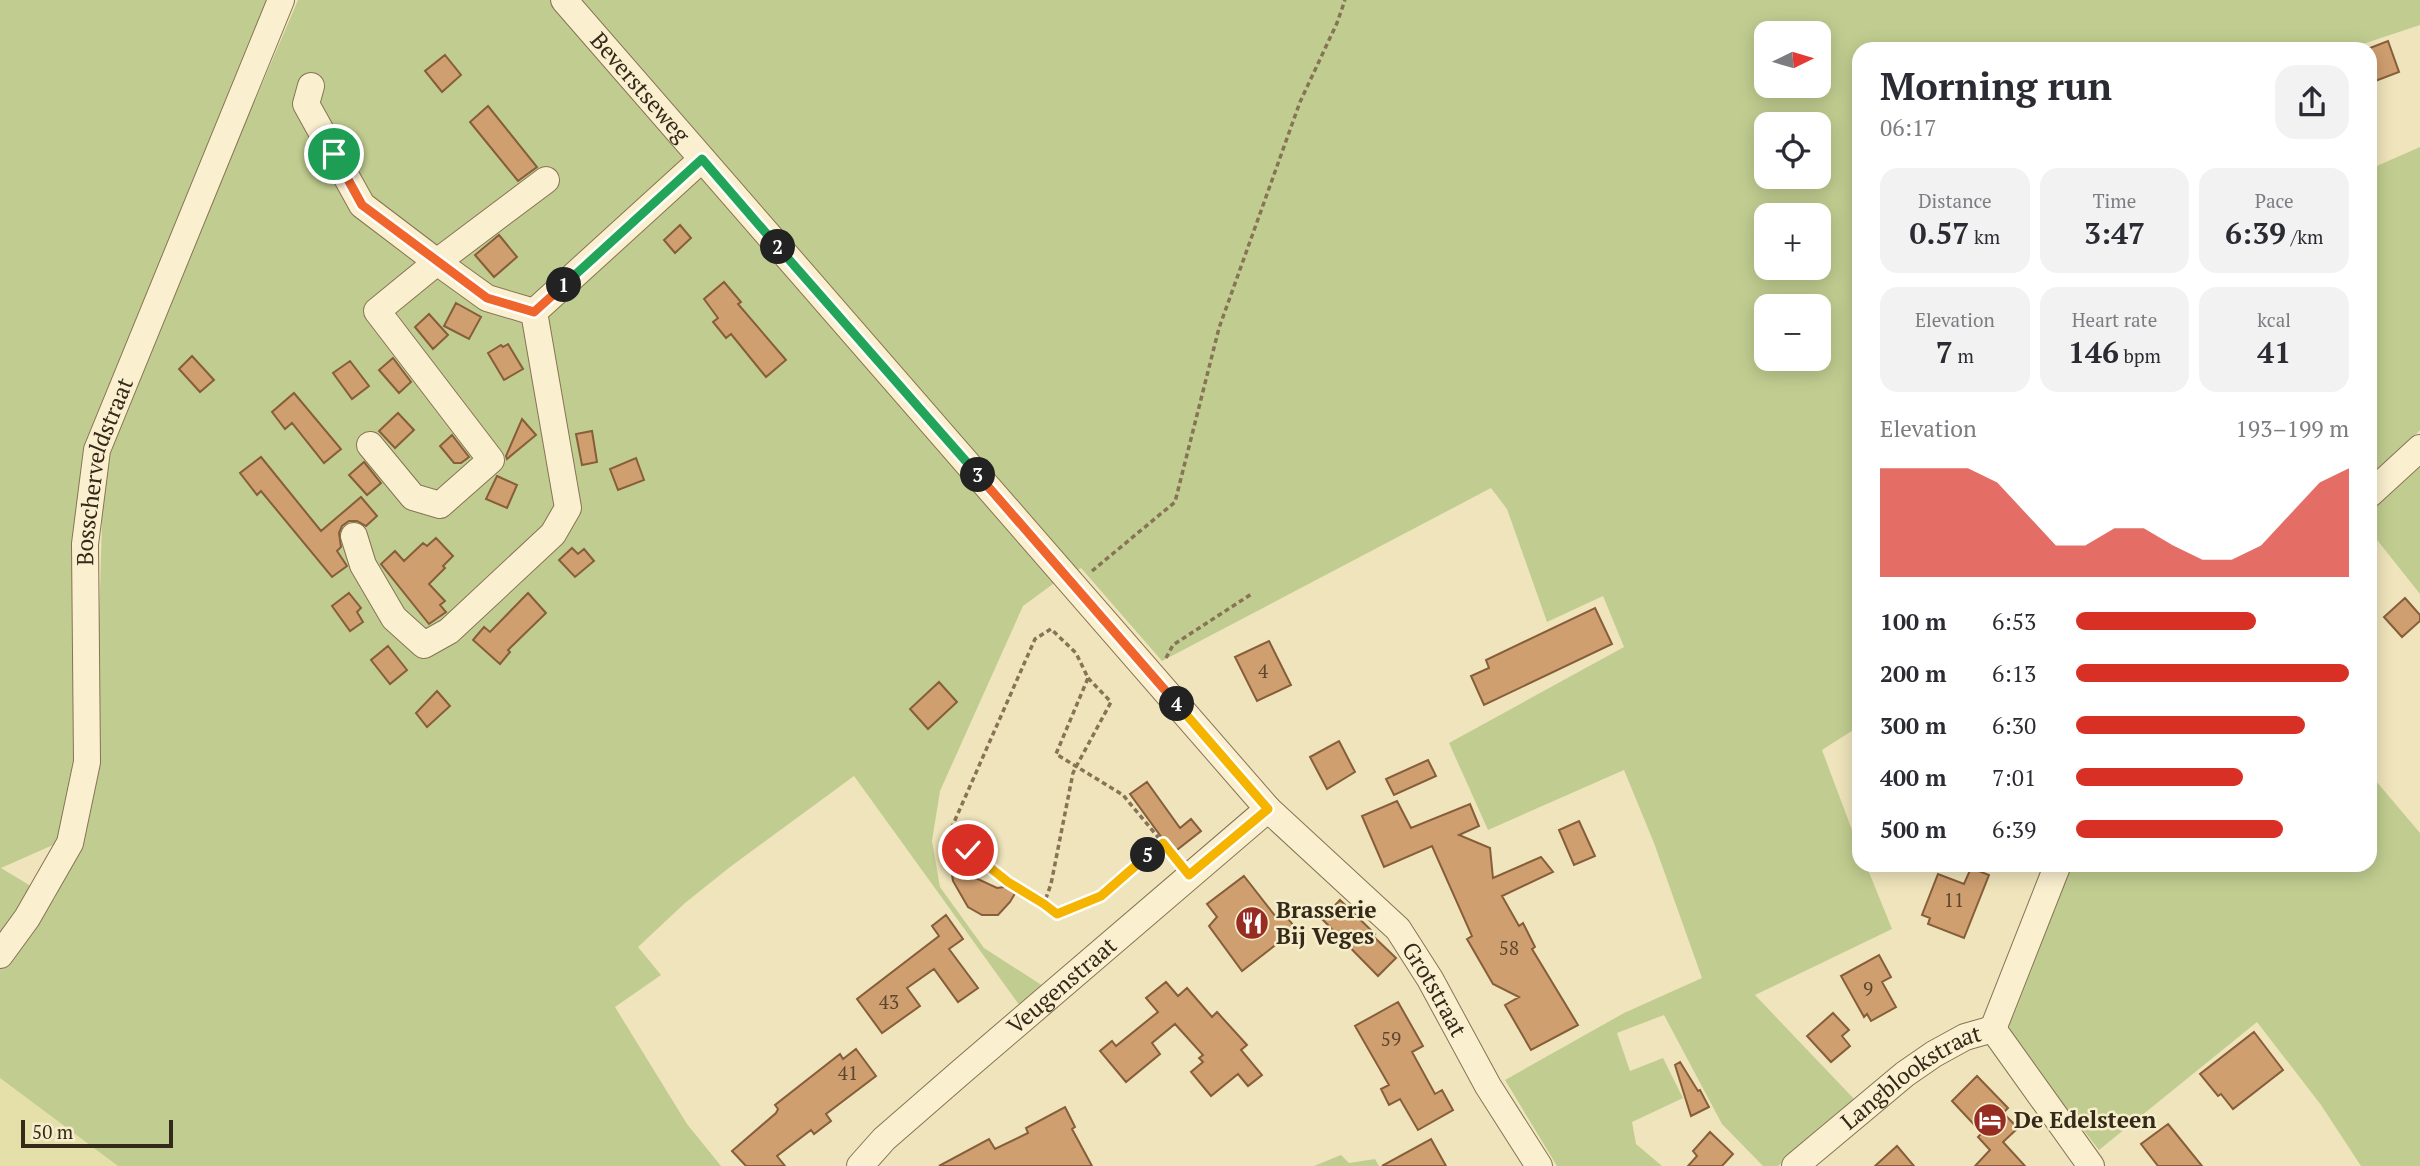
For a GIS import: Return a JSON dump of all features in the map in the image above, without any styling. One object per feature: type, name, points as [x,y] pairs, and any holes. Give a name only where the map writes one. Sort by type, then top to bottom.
[{"type":"street","name":"Bosscherveldstraat","points":[[0,955],[27,918],[70,844],[87,762],[85,544],[97,450],[281,0]]},
{"type":"street","name":"Beverstseweg","points":[[564,0],[1268,809]]},
{"type":"street","points":[[310,86],[306,104],[362,205],[487,298],[534,312]]},
{"type":"street","points":[[534,312],[702,159]]},
{"type":"street","points":[[370,445],[413,497],[440,505],[491,460],[377,311],[546,180]]},
{"type":"street","points":[[354,536],[363,565],[394,618],[424,645],[449,631],[553,534],[568,509],[534,312]]},
{"type":"street","points":[[2377,488],[2420,448]]},
{"type":"street","name":"Veugenstraat","points":[[860,1166],[884,1139],[1268,809]]},
{"type":"street","name":"Grotstraat","points":[[1268,809],[1398,929],[1430,979],[1488,1086],[1539,1166]]},
{"type":"street","name":"Langblookstraat","points":[[1795,1166],[1924,1061],[1965,1037],[1993,1029],[2056,872]]},
{"type":"street","points":[[1993,1029],[2091,1166]]},
{"type":"path","points":[[1074,585],[1175,502],[1219,328],[1300,102],[1338,23],[1345,0]]},
{"type":"path","points":[[1156,679],[1173,645],[1253,593]]},
{"type":"path","points":[[1044,904],[1051,884],[1073,773],[1111,702],[1088,678],[1076,653],[1051,628],[1035,639],[948,836],[1008,882],[1057,914],[1101,896],[1163,843]]},
{"type":"path","points":[[1088,678],[1056,754],[1124,795],[1189,875]]},
{"type":"shaded area","points":[[0,1078],[118,1166],[0,1166]]},
{"type":"green space","points":[[0,0],[272,0],[89,437],[77,501],[78,763],[62,841],[1,868],[54,900],[90,815],[95,763],[104,453],[298,0],[2420,0],[2420,25],[2369,42],[1852,42],[1852,731],[1822,750],[1852,830],[1852,872],[1869,872],[1892,929],[1755,995],[1856,1101],[1778,1166],[1763,1166],[1722,1124],[1664,1015],[1617,1033],[1630,1071],[1663,1058],[1683,1098],[1632,1122],[1636,1144],[1662,1166],[1557,1166],[1505,1080],[1624,1013],[1702,978],[1654,843],[1624,770],[1488,830],[1449,743],[1624,647],[1603,596],[1547,622],[1507,509],[1491,488],[1162,661],[1081,568],[1023,606],[940,791],[932,841],[940,887],[984,948],[1043,986],[1020,1006],[854,776],[685,903],[638,947],[661,975],[615,1007],[687,1124],[721,1166],[118,1166],[0,1078]]},
{"type":"green space","points":[[2420,147],[2420,430],[2377,468],[2377,166]]},
{"type":"green space","points":[[2420,455],[2420,594],[2377,540],[2377,495]]},
{"type":"green space","points":[[2377,782],[2420,833],[2420,1166],[2361,1166],[2321,1105],[2257,1022],[2099,1150],[2010,1036],[2009,1022],[2068,872],[2377,872]]},
{"type":"green space","points":[[1341,1155],[1349,1163],[1375,1159],[1379,1166],[1314,1166]]},
{"type":"building","points":[[2388,41],[2399,72],[2377,80],[2377,45]]},
{"type":"building","points":[[445,55],[461,75],[442,92],[425,71]]},
{"type":"building","points":[[488,106],[537,167],[518,181],[470,122]]},
{"type":"building","points":[[680,225],[691,238],[675,253],[664,240]]},
{"type":"building","points":[[499,235],[517,257],[494,277],[475,255]]},
{"type":"building","points":[[724,282],[741,302],[738,304],[786,360],[766,377],[731,334],[726,338],[713,322],[718,318],[704,299]]},
{"type":"building","points":[[456,303],[481,317],[469,339],[444,326]]},
{"type":"building","points":[[429,314],[448,335],[433,349],[415,327]]},
{"type":"building","points":[[508,344],[523,369],[504,380],[488,353]]},
{"type":"building","points":[[192,356],[214,380],[200,392],[179,369]]},
{"type":"building","points":[[393,358],[411,382],[399,393],[379,370]]},
{"type":"building","points":[[350,361],[369,386],[352,399],[333,373]]},
{"type":"building","points":[[294,393],[341,449],[324,463],[292,423],[285,429],[272,412]]},
{"type":"building","points":[[398,413],[414,430],[395,448],[379,431]]},
{"type":"building","points":[[522,419],[536,435],[507,459],[506,456]]},
{"type":"building","points":[[592,431],[597,462],[582,465],[576,434]]},
{"type":"building","points":[[452,435],[469,457],[461,463],[454,463],[440,446]]},
{"type":"building","points":[[261,457],[321,531],[361,497],[377,516],[366,526],[357,521],[349,521],[342,526],[339,533],[341,547],[337,551],[347,566],[332,577],[261,491],[257,495],[240,473]]},
{"type":"building","points":[[636,458],[644,480],[618,490],[610,469]]},
{"type":"building","points":[[364,462],[381,483],[367,495],[349,475]]},
{"type":"building","points":[[497,476],[517,485],[507,508],[486,499]]},
{"type":"building","points":[[436,538],[453,556],[429,584],[445,601],[440,605],[446,612],[429,624],[381,564],[395,551],[404,561],[423,543],[427,546]]},
{"type":"building","points":[[572,548],[578,554],[584,549],[594,561],[575,577],[559,560]]},
{"type":"building","points":[[349,593],[361,608],[357,612],[363,622],[350,631],[332,606]]},
{"type":"building","points":[[528,593],[546,613],[508,650],[510,652],[500,664],[473,640],[484,627],[490,632]]},
{"type":"building","points":[[2405,598],[2420,615],[2420,621],[2402,637],[2384,617]]},
{"type":"building","points":[[1595,608],[1612,644],[1484,705],[1471,676],[1489,668],[1486,660]]},
{"type":"building","points":[[1269,641],[1291,685],[1257,701],[1235,657]]},
{"type":"building","points":[[388,646],[407,670],[390,684],[371,660]]},
{"type":"building","points":[[939,682],[957,702],[928,729],[910,709]]},
{"type":"building","points":[[437,691],[450,706],[427,727],[416,713]]},
{"type":"building","points":[[1339,741],[1355,772],[1327,789],[1310,757]]},
{"type":"building","points":[[1428,760],[1436,776],[1394,795],[1386,779]]},
{"type":"building","points":[[1147,782],[1180,828],[1191,819],[1201,831],[1173,853],[1130,794]]},
{"type":"building","points":[[1397,801],[1411,828],[1470,804],[1479,826],[1459,835],[1490,848],[1493,878],[1541,857],[1553,872],[1502,896],[1519,926],[1523,923],[1535,947],[1532,949],[1578,1025],[1531,1050],[1505,1005],[1519,997],[1493,984],[1467,939],[1472,936],[1432,846],[1384,867],[1362,816]]},
{"type":"building","points":[[1579,821],[1595,856],[1574,865],[1559,830]]},
{"type":"building","points":[[949,856],[969,875],[997,888],[1020,885],[998,915],[982,915],[968,907],[953,881]]},
{"type":"building","points":[[1969,872],[1989,875],[1964,938],[1928,924],[1930,918],[1922,915],[1938,874],[1964,884]]},
{"type":"building","name":"Brasserie Bij Veges","points":[[1244,876],[1276,917],[1283,912],[1296,929],[1242,971],[1209,926],[1217,917],[1207,904]]},
{"type":"building","points":[[1340,900],[1396,958],[1378,976],[1322,919]]},
{"type":"building","points":[[946,915],[963,939],[949,949],[978,988],[958,1002],[934,969],[907,988],[920,1006],[882,1033],[857,999],[939,936],[932,926]]},
{"type":"building","points":[[1879,955],[1891,977],[1882,982],[1896,1007],[1871,1021],[1867,1014],[1864,1017],[1841,976]]},
{"type":"building","points":[[1166,982],[1178,996],[1187,988],[1212,1017],[1217,1012],[1247,1045],[1241,1050],[1262,1075],[1248,1086],[1238,1074],[1211,1096],[1191,1072],[1203,1062],[1199,1058],[1203,1055],[1175,1024],[1152,1043],[1160,1054],[1126,1082],[1100,1051],[1112,1041],[1116,1046],[1158,1012],[1146,998]]},
{"type":"building","points":[[1398,1002],[1423,1046],[1412,1052],[1435,1094],[1442,1090],[1453,1110],[1418,1130],[1400,1099],[1389,1105],[1381,1089],[1389,1085],[1355,1026]]},
{"type":"building","points":[[1833,1013],[1849,1030],[1842,1036],[1850,1046],[1831,1062],[1807,1036]]},
{"type":"building","points":[[2254,1032],[2283,1070],[2233,1109],[2200,1074]]},
{"type":"building","points":[[856,1049],[876,1076],[826,1114],[831,1121],[814,1134],[811,1130],[777,1156],[785,1166],[746,1166],[732,1151],[776,1113],[778,1109],[775,1105],[840,1054],[843,1059]]},
{"type":"building","points":[[1680,1062],[1709,1107],[1691,1116],[1675,1065]]},
{"type":"building","name":"De Edelsteen","points":[[1977,1076],[2008,1108],[2003,1113],[2018,1128],[2003,1142],[2025,1166],[1975,1166],[1990,1150],[1978,1137],[1982,1133],[1952,1101]]},
{"type":"building","points":[[1065,1107],[1075,1127],[1072,1129],[1092,1166],[939,1166],[989,1139],[995,1149],[1028,1133],[1026,1128]]},
{"type":"building","points":[[2168,1124],[2202,1166],[2158,1166],[2141,1144]]},
{"type":"building","points":[[1710,1132],[1733,1154],[1722,1166],[1688,1166],[1697,1156],[1693,1151]]},
{"type":"building","points":[[1431,1139],[1446,1166],[1382,1166]]},
{"type":"building","points":[[1897,1146],[1914,1166],[1875,1166]]},
{"type":"place","name":"Brasserie Bij Veges","points":[[1252,923]]},
{"type":"place","name":"De Edelsteen","points":[[1990,1120]]},
{"type":"route","points":[[334,154],[362,205],[487,298],[534,312],[702,159],[1268,809],[1189,875],[1163,843],[1101,896],[1057,914],[1008,882],[968,850]]}]
